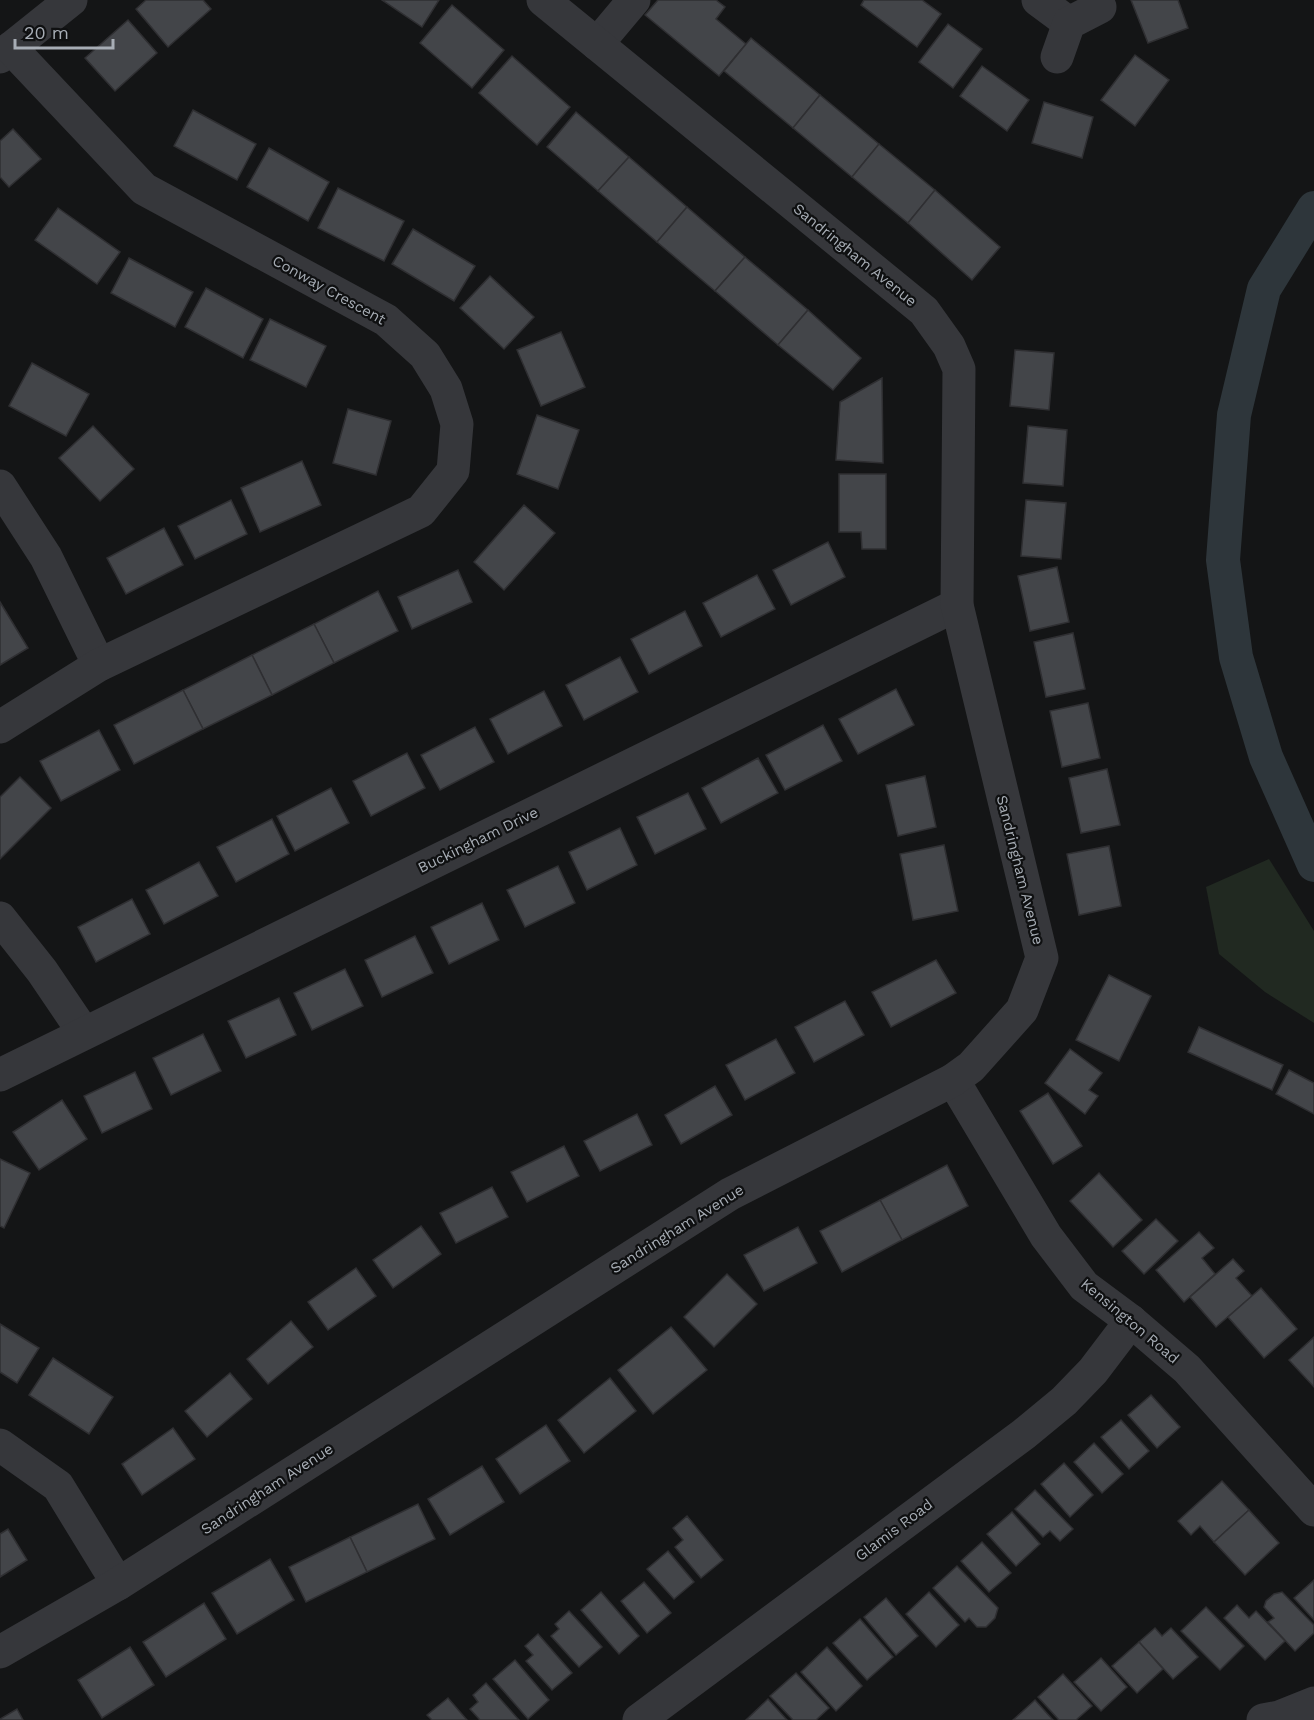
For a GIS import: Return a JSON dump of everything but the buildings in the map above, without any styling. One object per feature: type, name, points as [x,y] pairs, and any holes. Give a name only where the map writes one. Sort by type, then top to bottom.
[{"type":"street","points":[[5,52],[71,0]]},
{"type":"street","name":"Sandringham Avenue","points":[[0,1652],[118,1584],[730,1194],[953,1080],[971,1067],[1022,1010],[1041,958],[957,605],[959,369],[949,346],[924,311],[543,0]]},
{"type":"street","points":[[597,44],[634,0]]},
{"type":"street","points":[[1038,0],[1069,23]]},
{"type":"street","points":[[1057,57],[1069,23],[1100,7]]},
{"type":"street","name":"Conway Crescent","points":[[0,727],[99,665],[421,511],[453,471],[458,424],[446,389],[425,355],[386,320],[144,189],[5,52]]},
{"type":"street","points":[[0,486],[46,557],[99,665]]},
{"type":"street","name":"Buckingham Drive","points":[[0,1075],[957,605]]},
{"type":"street","points":[[0,918],[42,970],[84,1033]]},
{"type":"street","name":"Kensington Road","points":[[953,1080],[1047,1236],[1084,1286],[1131,1321],[1187,1369],[1314,1510]]},
{"type":"street","name":"Glamis Road","points":[[639,1720],[1024,1434],[1064,1401],[1093,1371],[1131,1321]]},
{"type":"street","points":[[0,1445],[58,1486],[118,1584]]},
{"type":"street","points":[[1263,1720],[1279,1717],[1314,1703]]},
{"type":"shaded area","points":[[1269,859],[1314,931],[1314,1023],[1265,992],[1219,954],[1206,887]]},
{"type":"waterway","points":[[1314,208],[1264,289],[1234,415],[1223,560],[1236,657],[1266,757],[1314,865]]}]
